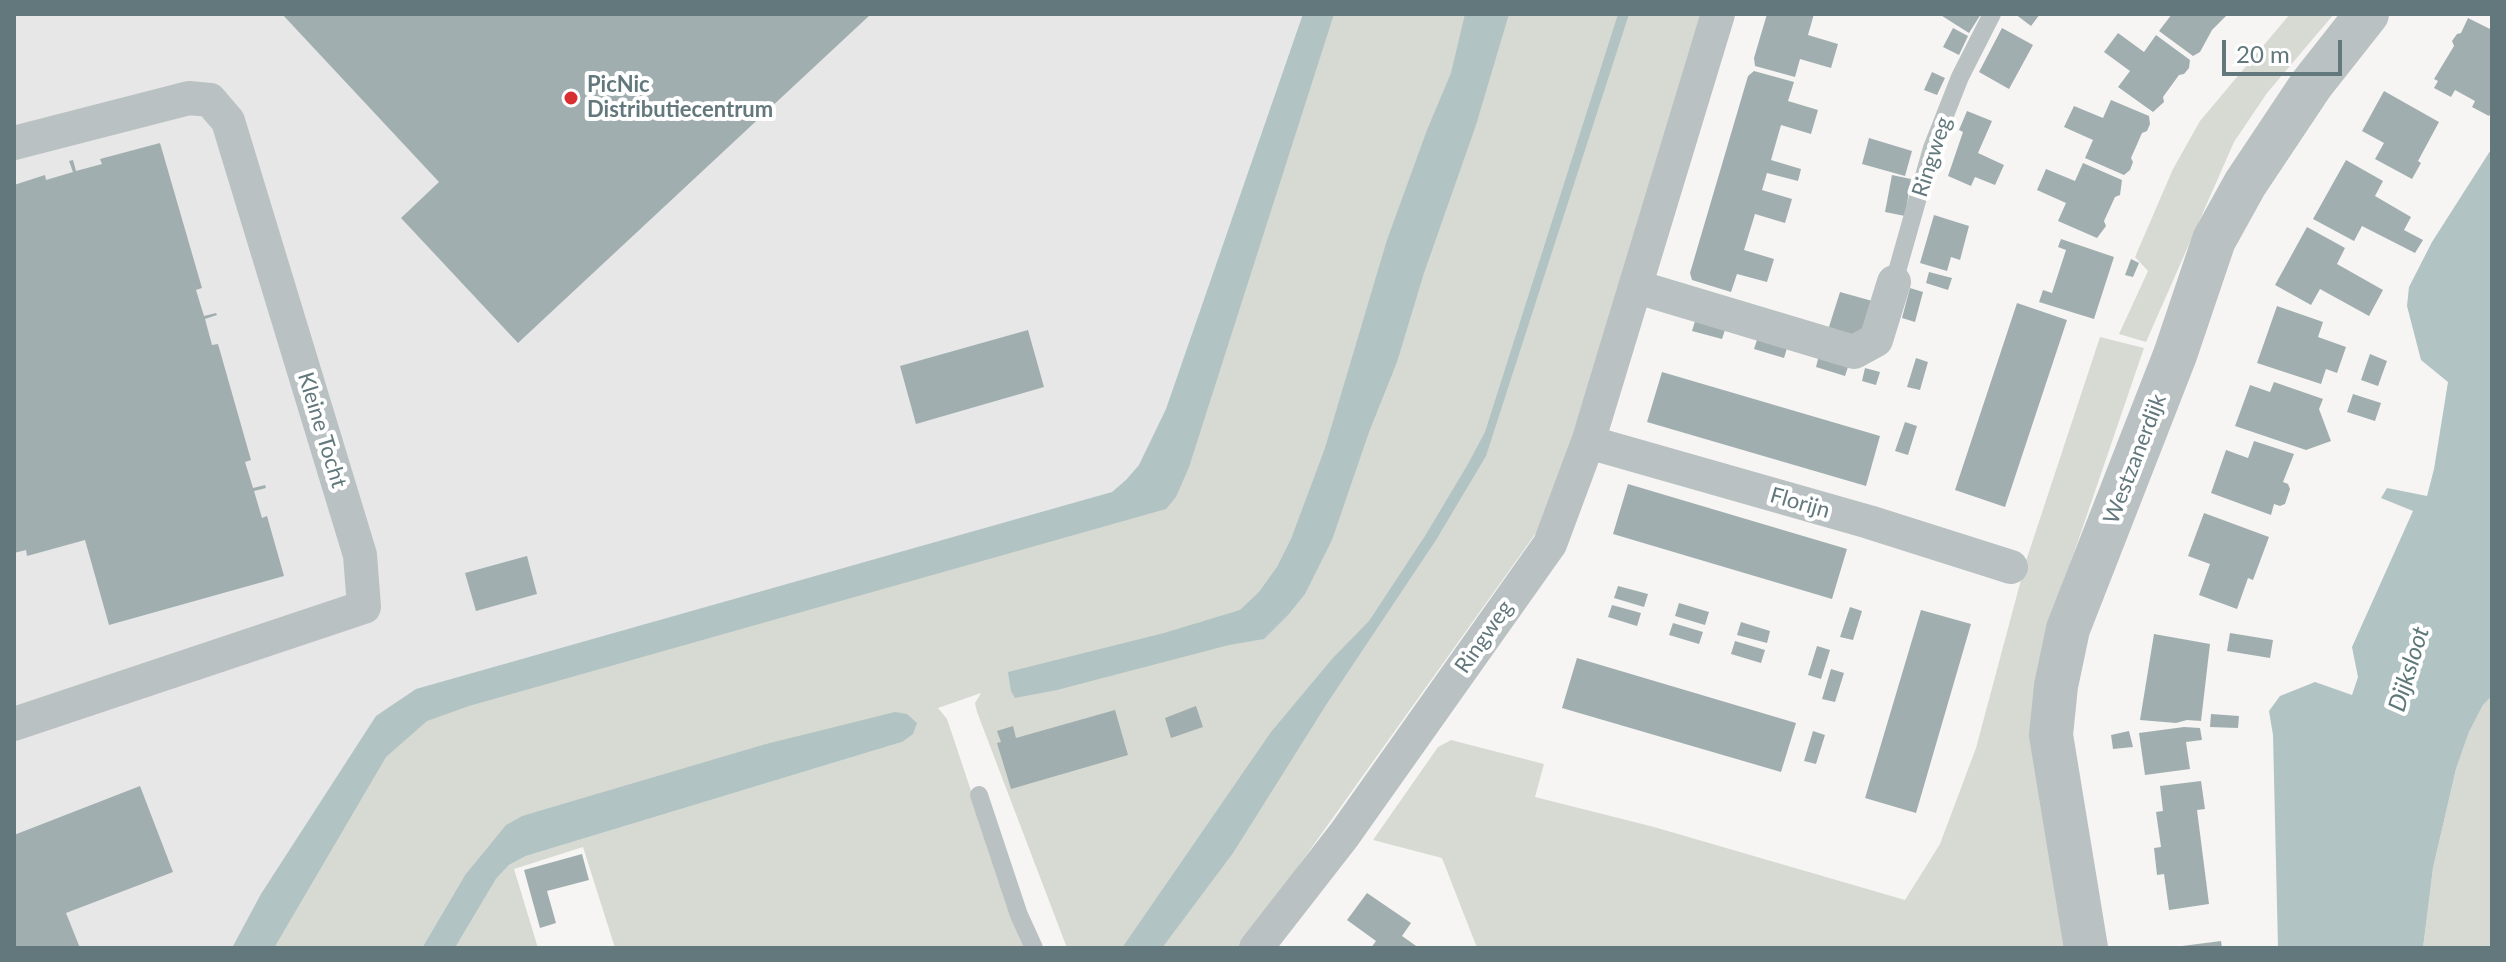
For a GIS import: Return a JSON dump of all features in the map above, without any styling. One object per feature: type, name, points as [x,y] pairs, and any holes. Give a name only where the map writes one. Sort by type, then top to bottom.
[{"type":"street","name":"Ringweg","points":[[1256,948],[1344,835],[1550,544],[1588,442],[1718,14]]},
{"type":"street","name":"Westzanerdijk","points":[[2086,948],[2051,735],[2056,686],[2068,629],[2175,355],[2214,240],[2245,184],[2311,85],[2367,14]]},
{"type":"street","name":"Kleine Tocht","points":[[14,143],[189,98],[210,100],[228,121],[360,555],[364,607],[14,724]]},
{"type":"street","name":"Ringweg","points":[[1637,287],[1854,352],[1876,340],[1894,282]]},
{"type":"street","name":"Florijn","points":[[1588,442],[1869,522],[2011,567]]},
{"type":"lane","name":"Ringweg","points":[[1894,282],[1932,148],[1960,77],[1992,14]]},
{"type":"lane","points":[[979,795],[1019,915],[1034,948]]},
{"type":"shaded area","points":[[14,14],[1370,14],[1236,544],[304,948],[14,948]]},
{"type":"shaded area","points":[[1313,14],[1705,14],[1546,519],[1240,948],[1067,948],[977,712],[975,703],[981,693],[938,708],[947,719],[1012,913],[1028,948],[615,948],[583,847],[514,869],[538,948],[455,948],[496,879],[509,865],[526,856],[902,742],[554,807],[522,816],[506,825],[465,875],[422,948],[261,948],[399,714],[1160,487]]},
{"type":"shaded area","points":[[2290,14],[2334,14],[2267,93],[2234,142],[2146,342],[2119,334],[2148,271],[2135,257],[2173,169],[2200,121]]},
{"type":"shaded area","points":[[2100,337],[2144,348],[2051,620],[2074,948],[1477,948],[1442,858],[1373,840],[1438,747],[1451,740],[1544,764],[1535,797],[1654,827],[1905,900],[1940,844],[1976,748],[2026,561]]},
{"type":"shaded area","points":[[2492,696],[2492,948],[2423,948],[2433,868],[2456,769],[2469,732],[2483,705]]},
{"type":"water","points":[[1303,14],[1334,14],[1189,467],[1176,497],[1166,509],[469,706],[427,721],[386,757],[274,948],[232,948],[261,894],[376,716],[416,689],[1112,492],[1126,480],[1139,465],[1166,409]]},
{"type":"water","points":[[1465,14],[1509,14],[1476,125],[1424,273],[1397,362],[1332,540],[1305,594],[1264,639],[1015,698],[1008,672],[1164,633],[1240,610],[1259,592],[1277,567],[1291,539],[1325,448],[1387,240],[1451,73]]},
{"type":"water","points":[[1618,14],[1629,14],[1486,456],[1436,540],[1326,705],[1233,853],[1162,948],[1122,948],[1271,732],[1332,659],[1369,621],[1425,536],[1485,432]]},
{"type":"water","name":"Dijksloot","points":[[2492,148],[2492,696],[2483,705],[2469,732],[2456,769],[2433,868],[2423,948],[2278,948],[2273,735],[2269,711],[2280,696],[2315,682],[2352,695],[2358,677],[2352,647],[2413,511],[2381,498],[2387,488],[2427,496],[2448,382],[2421,360],[2407,306],[2409,287],[2432,242]]},
{"type":"water","points":[[895,712],[907,714],[917,723],[913,734],[902,742],[526,856],[509,865],[496,879],[455,948],[422,948],[465,875],[506,825],[522,816],[766,744]]},
{"type":"building","name":"PicNic Distributiecentrum","points":[[282,14],[871,14],[518,343],[401,218],[439,182]]},
{"type":"building","points":[[1767,14],[1814,14],[1808,35],[1838,44],[1831,68],[1800,59],[1795,77],[1755,66],[1754,58]]},
{"type":"building","points":[[1939,14],[1981,14],[1969,33]]},
{"type":"building","points":[[2015,14],[2040,14],[2031,26]]},
{"type":"building","points":[[2172,14],[2228,14],[2212,30],[2200,52],[2193,56],[2159,31]]},
{"type":"building","points":[[2468,18],[2492,30],[2492,110],[2489,116],[2472,107],[2475,101],[2455,90],[2451,97],[2434,88],[2438,81],[2434,79],[2454,46],[2452,41],[2461,33]]},
{"type":"building","points":[[1953,28],[1968,36],[1959,55],[1943,47]]},
{"type":"building","points":[[2002,28],[2033,45],[2009,89],[1979,72]]},
{"type":"building","points":[[2118,33],[2144,52],[2156,35],[2190,60],[2189,68],[2179,75],[2163,97],[2164,102],[2153,112],[2118,87],[2130,71],[2104,52]]},
{"type":"building","points":[[1754,71],[1794,82],[1788,101],[1818,110],[1811,134],[1781,125],[1771,160],[1801,169],[1798,181],[1767,173],[1762,190],[1792,199],[1785,223],[1755,214],[1744,250],[1774,259],[1767,282],[1737,274],[1731,292],[1692,280],[1690,273],[1748,76]]},
{"type":"building","points":[[1932,72],[1945,78],[1937,95],[1924,90]]},
{"type":"building","points":[[2384,91],[2439,122],[2412,179],[2375,159],[2384,143],[2362,131]]},
{"type":"building","points":[[2111,100],[2149,116],[2150,124],[2147,131],[2142,133],[2131,158],[2130,170],[2124,175],[2085,158],[2093,140],[2064,127],[2074,106],[2103,118]]},
{"type":"building","points":[[1967,111],[1992,121],[1978,153],[2004,165],[1995,185],[1975,177],[1971,186],[1948,176]]},
{"type":"building","points":[[1869,138],[1912,151],[1905,176],[1862,164]]},
{"type":"building","points":[[160,143],[202,288],[196,290],[204,316],[217,315],[205,319],[212,345],[218,344],[251,460],[245,462],[253,488],[265,485],[266,488],[254,491],[262,518],[267,516],[284,576],[109,625],[85,540],[27,556],[26,550],[14,553],[14,185],[45,175],[46,180],[73,172],[69,161],[73,160],[76,171],[102,164],[100,159]]},
{"type":"building","points":[[2346,160],[2383,181],[2375,196],[2411,217],[2404,230],[2423,240],[2415,253],[2362,226],[2354,241],[2313,219]]},
{"type":"building","points":[[2083,163],[2122,180],[2120,195],[2115,197],[2104,221],[2106,226],[2097,238],[2058,221],[2066,203],[2037,190],[2046,169],[2075,181]]},
{"type":"building","points":[[1892,175],[1911,179],[1905,216],[1885,212]]},
{"type":"building","points":[[1934,215],[1969,226],[1960,260],[1951,257],[1947,271],[1920,263]]},
{"type":"building","points":[[2307,227],[2345,248],[2337,264],[2383,290],[2369,316],[2320,289],[2311,305],[2275,285]]},
{"type":"building","points":[[2061,239],[2114,257],[2094,319],[2039,302],[2043,290],[2052,293],[2066,250],[2058,247]]},
{"type":"building","points":[[2131,259],[2139,263],[2133,277],[2125,275]]},
{"type":"building","points":[[1929,272],[1952,278],[1948,290],[1926,283]]},
{"type":"building","points":[[1910,288],[1923,292],[1915,322],[1902,318]]},
{"type":"building","points":[[1840,292],[1876,302],[1865,341],[1828,330]]},
{"type":"building","points":[[2017,303],[2067,320],[2005,507],[1955,490]]},
{"type":"building","points":[[2277,306],[2323,322],[2318,337],[2346,347],[2337,373],[2326,369],[2321,384],[2257,363]]},
{"type":"building","points":[[1696,318],[1726,327],[1722,339],[1692,331]]},
{"type":"building","points":[[1028,330],[1044,387],[916,424],[900,366]]},
{"type":"building","points":[[1758,337],[1788,345],[1784,358],[1754,349]]},
{"type":"building","points":[[2370,354],[2387,361],[2378,386],[2361,380]]},
{"type":"building","points":[[1819,355],[1849,364],[1845,376],[1816,367]]},
{"type":"building","points":[[1916,358],[1928,362],[1920,390],[1907,387]]},
{"type":"building","points":[[1865,368],[1880,372],[1876,385],[1862,381]]},
{"type":"building","points":[[1662,372],[1880,436],[1866,486],[1647,422]]},
{"type":"building","points":[[2274,382],[2323,399],[2319,409],[2331,441],[2306,450],[2235,426],[2250,385],[2270,392]]},
{"type":"building","points":[[2353,394],[2381,403],[2375,421],[2347,412]]},
{"type":"building","points":[[1905,422],[1917,426],[1908,455],[1895,451]]},
{"type":"building","points":[[2254,441],[2294,454],[2283,482],[2290,489],[2285,504],[2274,504],[2271,515],[2211,493],[2226,450],[2248,458]]},
{"type":"building","points":[[1628,484],[1847,549],[1832,599],[1613,534]]},
{"type":"building","points":[[2204,513],[2269,537],[2253,580],[2248,578],[2237,609],[2199,595],[2210,564],[2188,556]]},
{"type":"building","points":[[527,556],[537,594],[476,611],[465,573]]},
{"type":"building","points":[[1618,586],[1648,594],[1644,607],[1614,598]]},
{"type":"building","points":[[1679,603],[1709,612],[1705,625],[1675,616]]},
{"type":"building","points":[[1612,605],[1641,613],[1637,626],[1608,617]]},
{"type":"building","points":[[1850,607],[1862,611],[1853,640],[1840,637]]},
{"type":"building","points":[[1921,610],[1971,624],[1916,813],[1865,798]]},
{"type":"building","points":[[1741,622],[1770,631],[1767,643],[1737,635]]},
{"type":"building","points":[[1673,623],[1703,632],[1699,644],[1669,635]]},
{"type":"building","points":[[2230,633],[2273,640],[2270,658],[2227,651]]},
{"type":"building","points":[[2154,634],[2210,644],[2201,721],[2176,723],[2140,720]]},
{"type":"building","points":[[1735,641],[1765,650],[1761,663],[1731,654]]},
{"type":"building","points":[[1817,646],[1830,650],[1821,679],[1808,675]]},
{"type":"building","points":[[1577,658],[1796,723],[1781,772],[1562,708]]},
{"type":"building","points":[[1831,669],[1844,673],[1835,702],[1822,699]]},
{"type":"building","points":[[1196,706],[1203,727],[1171,738],[1165,718]]},
{"type":"building","points":[[1115,710],[1128,755],[1011,789],[997,743],[1001,742],[997,731],[1013,726],[1016,738]]},
{"type":"building","points":[[2211,714],[2239,716],[2238,728],[2210,727]]},
{"type":"building","points":[[2200,728],[2202,740],[2186,742],[2190,769],[2145,775],[2139,733]]},
{"type":"building","points":[[1813,731],[1825,735],[1816,764],[1804,761]]},
{"type":"building","points":[[2129,731],[2133,747],[2113,749],[2111,735]]},
{"type":"building","points":[[2201,781],[2205,809],[2197,810],[2209,904],[2169,910],[2164,874],[2157,875],[2154,848],[2161,847],[2156,812],[2163,811],[2160,786]]},
{"type":"building","points":[[140,786],[173,872],[66,913],[80,948],[14,948],[14,835]]},
{"type":"building","points":[[582,854],[589,880],[547,891],[556,923],[540,928],[524,870]]},
{"type":"building","points":[[1367,893],[1411,923],[1402,936],[1419,948],[1371,948],[1376,941],[1347,920]]},
{"type":"building","points":[[2221,941],[2222,948],[2182,948],[2182,946]]},
{"type":"place","name":"PicNic Distributiecentrum","points":[[571,98]]}]
